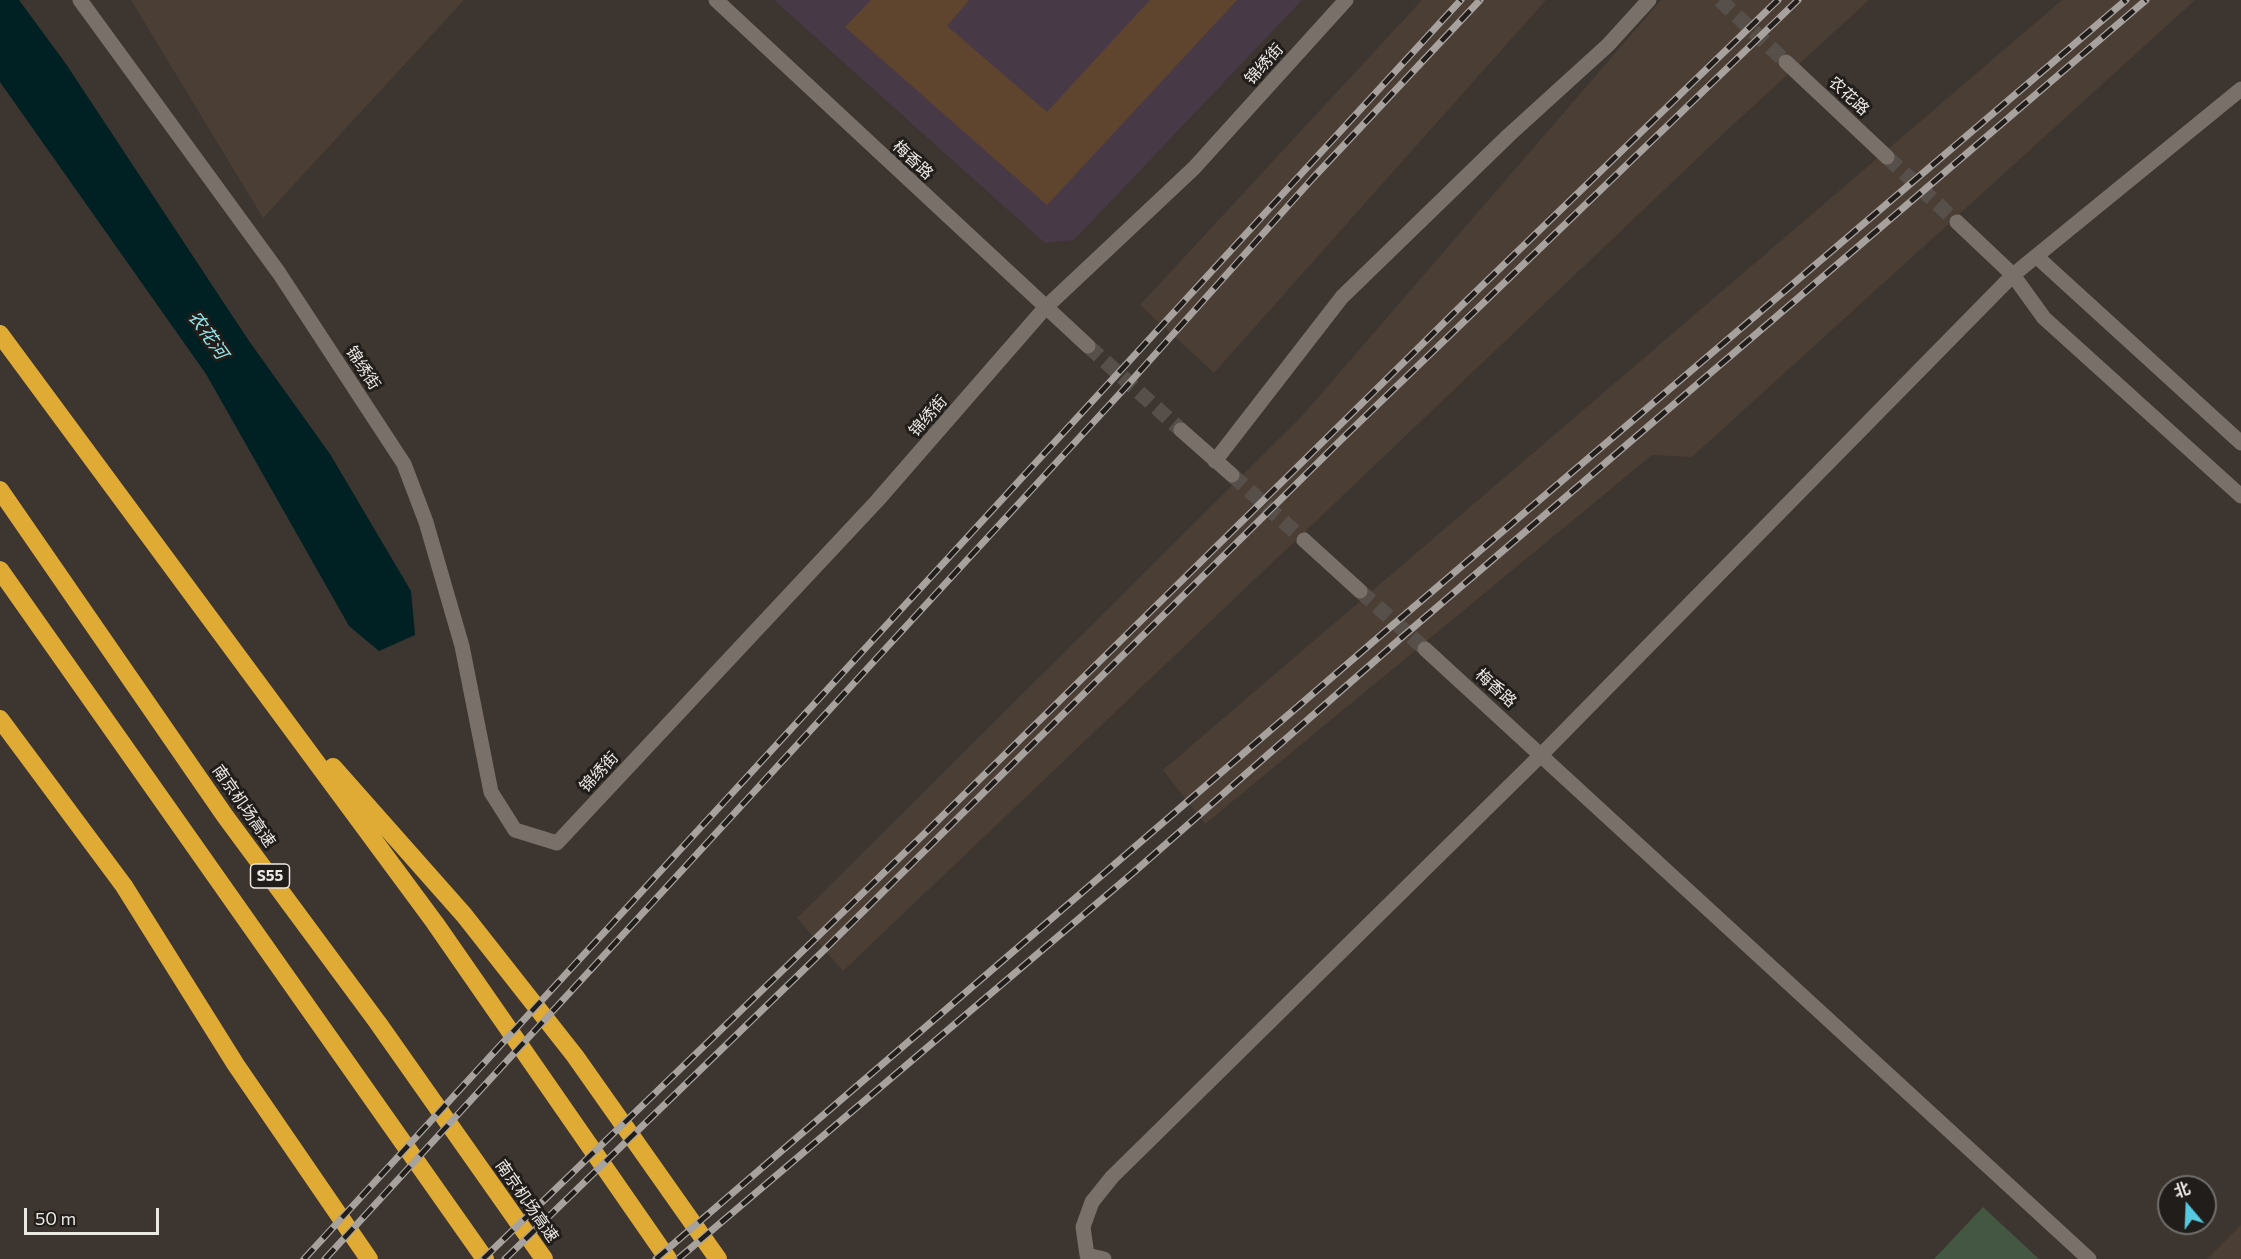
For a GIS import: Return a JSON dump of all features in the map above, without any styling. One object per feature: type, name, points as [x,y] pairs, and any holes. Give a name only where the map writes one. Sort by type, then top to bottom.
[{"type":"highway","points":[[0,334],[435,923],[668,1259]]},
{"type":"highway","name":"南京机场高速","points":[[0,490],[225,816],[378,1023],[544,1259]]},
{"type":"highway","name":"S55","points":[[0,570],[485,1259]]},
{"type":"highway","points":[[257,680],[464,915],[575,1056],[718,1259]]},
{"type":"highway","points":[[0,719],[124,886],[236,1065],[369,1259]]},
{"type":"street","name":"锦绣街","points":[[80,0],[279,273],[404,464],[426,522],[462,646],[491,792],[515,830],[557,843],[877,501],[1045,308],[1194,168],[1346,0]]},
{"type":"street","name":"梅香路","points":[[716,0],[1088,346]]},
{"type":"street","points":[[1215,460],[1342,297],[1509,135],[1608,45],[1650,0]]},
{"type":"street","name":"农花路","points":[[1786,62],[1887,157]]},
{"type":"street","points":[[1104,1259],[1086,1255],[1083,1227],[1092,1202],[1112,1177],[1542,754],[2013,275],[2241,89]]},
{"type":"street","points":[[1957,222],[2013,275],[2044,318],[2241,496]]},
{"type":"street","points":[[2036,256],[2241,443]]},
{"type":"street","points":[[1181,430],[1232,475]]},
{"type":"street","points":[[1304,540],[1360,591]]},
{"type":"street","name":"梅香路","points":[[1425,650],[1542,754],[2089,1259]]},
{"type":"shaded area","points":[[131,0],[464,0],[263,218]]},
{"type":"shaded area","points":[[774,0],[1302,0],[1074,240],[1045,243]]},
{"type":"shaded area","points":[[1422,0],[1546,0],[1214,373],[1140,305]]},
{"type":"shaded area","points":[[1661,0],[1869,0],[1724,133],[843,971],[797,918],[1302,416]]},
{"type":"shaded area","points":[[2062,0],[2195,0],[1692,457],[1652,455],[1205,824],[1163,770]]},
{"type":"shaded area","points":[[2241,1225],[2241,1259],[2207,1259]]},
{"type":"green space","points":[[1983,1207],[2039,1259],[1934,1259]]},
{"type":"water","name":"农花河","points":[[0,0],[19,0],[66,64],[249,341],[330,454],[411,591],[415,635],[379,651],[349,626],[206,374],[0,82]]},
{"type":"building","points":[[871,0],[969,0],[947,26],[1047,112],[1150,0],[1237,0],[1047,205],[845,27]]},
{"type":"tunnel","points":[[1720,0],[1786,62]]},
{"type":"tunnel","points":[[1887,157],[1957,222]]},
{"type":"tunnel","points":[[1088,346],[1181,430]]},
{"type":"tunnel","points":[[1232,475],[1304,540]]},
{"type":"tunnel","points":[[1360,591],[1425,649]]},
{"type":"railway","points":[[304,1259],[1461,0]]},
{"type":"railway","points":[[325,1259],[1124,389],[1313,178],[1480,0]]},
{"type":"railway","points":[[483,1259],[923,835],[1462,305],[1778,0]]},
{"type":"railway","points":[[505,1259],[819,955],[1345,436],[1798,0]]},
{"type":"railway","points":[[656,1259],[1388,629],[2126,0]]},
{"type":"railway","points":[[678,1259],[1134,872],[1401,638],[2146,0]]}]
